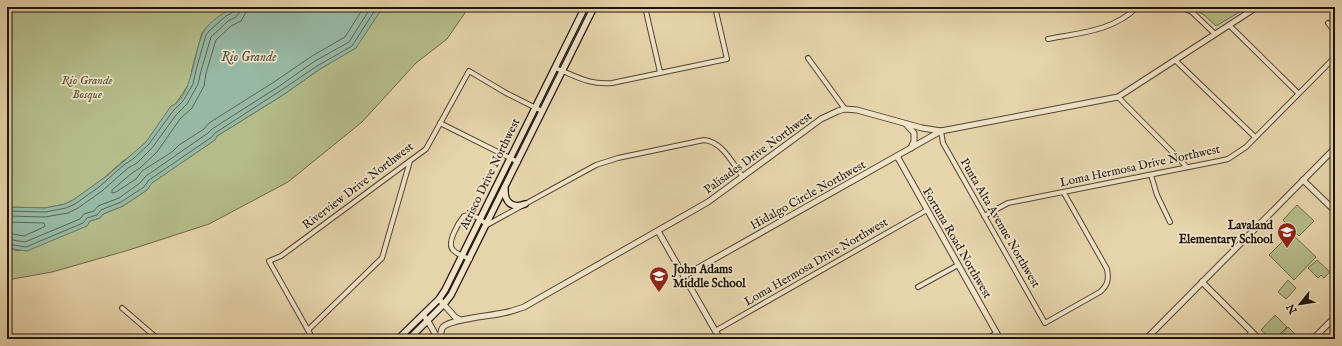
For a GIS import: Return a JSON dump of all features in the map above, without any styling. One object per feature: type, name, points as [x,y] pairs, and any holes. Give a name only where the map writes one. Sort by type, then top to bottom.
[{"type":"main road","name":"Atrisco Drive Northwest","points":[[398,339],[439,299],[463,256],[585,7]]},
{"type":"main road","name":"Atrisco Drive Northwest","points":[[409,339],[428,321],[451,295],[506,187],[594,7]]},
{"type":"main road","points":[[506,187],[505,197],[508,202],[516,206],[524,204]]},
{"type":"street","points":[[645,7],[660,72]]},
{"type":"street","points":[[555,68],[588,82],[602,84],[727,59],[715,7]]},
{"type":"street","points":[[1048,39],[1102,28],[1113,24],[1137,7]]},
{"type":"street","points":[[1180,7],[1196,16],[1215,34]]},
{"type":"street","points":[[1187,167],[1118,96],[1256,7]]},
{"type":"street","points":[[1328,23],[1335,32]]},
{"type":"street","points":[[1229,25],[1298,93]]},
{"type":"street","name":"Loma Hermosa Drive Northwest","points":[[984,216],[1008,203],[1219,162],[1228,158],[1246,147],[1335,57]]},
{"type":"street","points":[[808,58],[845,110]]},
{"type":"street","points":[[1176,60],[1255,137]]},
{"type":"street","name":"Riverview Drive Northwest","points":[[308,330],[269,261],[281,256],[426,149],[469,72],[535,108]]},
{"type":"street","name":"Palisades Drive Northwest","points":[[439,339],[444,327],[460,320],[504,313],[524,307],[658,231],[708,202],[821,119],[830,114],[845,110],[863,111],[922,128],[941,131],[1118,96]]},
{"type":"street","points":[[535,108],[542,111]]},
{"type":"street","points":[[904,122],[914,133],[914,141],[911,148]]},
{"type":"street","points":[[440,123],[518,162]]},
{"type":"street","name":"Hidalgo Circle Northwest","points":[[684,276],[941,131]]},
{"type":"street","name":"Punta Alta Avenue Northwest","points":[[941,131],[943,143],[1045,323],[1100,292],[1108,281],[1107,269],[1064,193]]},
{"type":"street","points":[[470,259],[452,249],[451,240],[464,216],[471,215],[487,224],[576,175],[596,165],[618,158],[701,140],[711,141],[720,147],[742,177]]},
{"type":"street","points":[[1146,339],[1335,148]]},
{"type":"street","name":"Fortuna Road Northwest","points":[[897,156],[1000,339]]},
{"type":"street","points":[[313,339],[308,330],[382,258],[410,161]]},
{"type":"street","points":[[1151,175],[1156,195],[1170,222]]},
{"type":"street","points":[[1303,180],[1335,211]]},
{"type":"street","name":"Loma Hermosa Drive Northwest","points":[[715,331],[927,210]]},
{"type":"street","points":[[658,231],[720,339]]},
{"type":"street","points":[[918,287],[958,265]]},
{"type":"street","points":[[1202,282],[1259,339]]},
{"type":"street","points":[[439,299],[455,317],[460,320]]},
{"type":"street","points":[[122,308],[158,339]]},
{"type":"street","points":[[423,315],[439,339]]},
{"type":"street","points":[[1313,339],[1335,317]]},
{"type":"street","points":[[1246,339],[1252,332]]},
{"type":"street","points":[[986,339],[997,333]]},
{"type":"green space","name":"Rio Grande Bosque","points":[[7,7],[235,7],[215,20],[202,33],[190,82],[146,142],[97,184],[73,200],[65,204],[45,208],[7,207]]},
{"type":"green space","points":[[383,7],[469,7],[447,39],[416,63],[362,122],[288,182],[209,224],[129,250],[52,272],[7,280],[7,248],[18,251],[86,226],[90,221],[100,218],[103,214],[123,206],[147,190],[151,183],[215,140],[217,136],[355,48]]},
{"type":"green space","points":[[1190,7],[1248,7],[1216,26],[1204,15]]},
{"type":"green space","points":[[1297,205],[1314,221],[1299,236],[1283,220]]},
{"type":"green space","points":[[1291,233],[1316,257],[1294,280],[1269,255]]},
{"type":"green space","points":[[1317,260],[1330,272],[1324,278],[1321,275],[1318,278],[1308,268]]},
{"type":"green space","points":[[1288,280],[1296,288],[1286,299],[1278,292]]},
{"type":"green space","points":[[1275,315],[1287,327],[1275,339],[1271,339],[1261,330]]},
{"type":"green space","points":[[1288,327],[1298,337],[1296,339],[1277,339]]},
{"type":"water","name":"Rio Grande","points":[[235,7],[383,7],[356,48],[320,69],[283,95],[217,136],[215,140],[152,183],[147,190],[123,206],[103,214],[100,218],[90,221],[87,226],[27,251],[7,248],[7,207],[45,208],[65,204],[108,175],[146,142],[171,106],[178,102],[184,94],[192,73],[204,31],[218,17]]},
{"type":"place","name":"Lavaland Elementary School","points":[[1287,249]]},
{"type":"place","name":"John Adams Middle School","points":[[659,293]]}]
